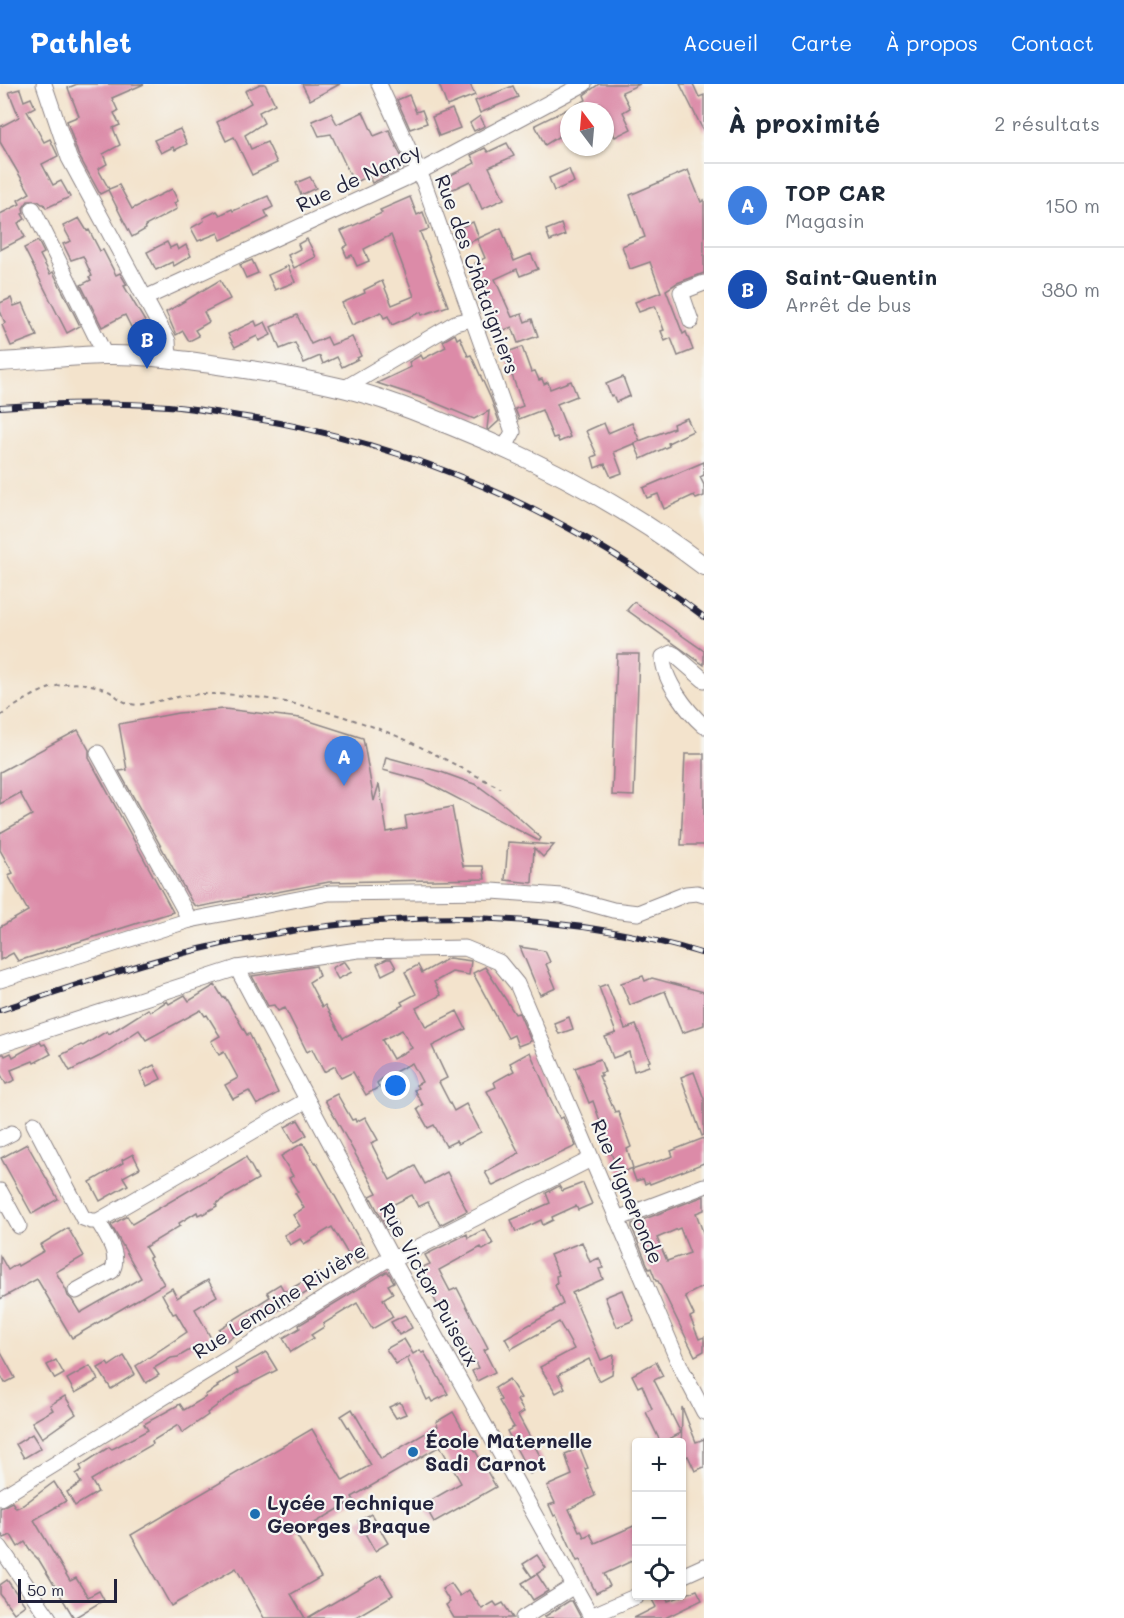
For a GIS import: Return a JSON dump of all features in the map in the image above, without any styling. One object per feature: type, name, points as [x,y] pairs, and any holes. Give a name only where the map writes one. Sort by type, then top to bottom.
[{"type":"main road","points":[[0,363],[105,355],[169,359],[289,375],[345,388],[394,403],[505,447],[573,480],[667,537],[704,566]]},
{"type":"street","points":[[44,84],[69,158],[168,341],[169,359]]},
{"type":"street","name":"Rue des Châtaigniers","points":[[379,84],[420,172],[513,432],[505,447]]},
{"type":"street","name":"Rue de Nancy","points":[[145,298],[420,172],[584,84]]},
{"type":"street","points":[[33,209],[105,355]]},
{"type":"street","points":[[691,321],[681,292],[704,283]]},
{"type":"street","points":[[345,388],[455,324],[472,319]]},
{"type":"street","points":[[704,680],[675,655],[671,653],[663,657],[664,666],[675,690],[684,705],[704,726]]},
{"type":"street","points":[[98,753],[190,920]]},
{"type":"street","points":[[0,980],[190,920],[329,893],[492,891],[562,896],[613,910],[638,913],[686,894],[704,895]]},
{"type":"street","name":"Rue Vigneronde","points":[[0,1045],[237,968],[358,950],[465,948],[499,962],[517,984],[681,1368],[704,1412]]},
{"type":"street","name":"Rue Victor Puiseux","points":[[237,968],[391,1257],[591,1617]]},
{"type":"street","points":[[34,1124],[83,1218],[98,1221],[307,1100]]},
{"type":"street","name":"Rue Lemoine Rivière","points":[[0,1498],[391,1257],[400,1256],[591,1159]]},
{"type":"street","points":[[617,1219],[704,1186]]},
{"type":"street","points":[[0,1191],[19,1226]]},
{"type":"street","points":[[76,1291],[112,1270],[116,1264],[115,1252],[98,1221]]},
{"type":"street","points":[[2,1552],[49,1618]]},
{"type":"street","points":[[686,1574],[704,1566]]},
{"type":"street","points":[[523,1618],[574,1586]]},
{"type":"street","points":[[591,1617],[632,1598]]},
{"type":"path","points":[[0,716],[30,696],[58,685],[74,683],[83,683],[108,691],[126,704],[149,703],[205,694],[266,699],[330,713],[405,740],[500,789]]},
{"type":"building","points":[[77,84],[144,84],[112,98],[118,111],[114,113],[120,125],[113,128],[120,145],[103,154],[107,164],[98,169],[109,189],[119,185],[132,209],[172,189],[178,201],[174,203],[177,209],[145,226],[146,229],[132,237],[108,190],[100,194],[78,154],[67,121],[79,116],[68,88]]},
{"type":"building","points":[[265,84],[275,104],[259,112],[264,123],[245,135],[251,149],[267,142],[277,163],[252,175],[234,137],[226,141],[217,122],[251,103],[245,91]]},
{"type":"building","points":[[302,84],[340,84],[310,100]]},
{"type":"building","points":[[439,84],[470,84],[475,95],[447,106]]},
{"type":"building","points":[[599,84],[640,84],[622,92],[630,108],[623,112],[631,129],[615,137],[614,102],[582,102],[586,100],[584,95]]},
{"type":"building","points":[[680,84],[693,84],[699,97],[704,95],[704,132]]},
{"type":"building","points":[[513,86],[518,97],[480,113],[475,101]]},
{"type":"building","points":[[20,89],[24,101],[31,98],[35,107],[27,111],[44,142],[50,139],[58,156],[42,164],[53,185],[61,181],[70,197],[46,208],[38,201],[28,201],[22,214],[25,219],[18,223],[25,237],[0,250],[0,214],[20,204],[18,200],[30,193],[0,142],[0,127],[19,117],[9,92]]},
{"type":"building","points":[[409,95],[416,112],[422,110],[427,123],[410,129],[397,100]]},
{"type":"building","points":[[452,109],[460,128],[439,136],[432,117]]},
{"type":"building","points":[[363,112],[374,136],[389,130],[406,167],[372,183],[369,176],[354,183],[331,134],[319,136],[312,121],[331,113],[337,124]]},
{"type":"building","points":[[560,113],[560,136],[545,145],[535,125]]},
{"type":"building","points":[[480,116],[485,126],[474,131],[470,123]]},
{"type":"building","points":[[180,129],[187,144],[161,153],[154,140]]},
{"type":"building","points":[[507,143],[514,156],[489,167],[504,199],[482,209],[470,181],[449,191],[443,179],[475,163],[471,155],[485,148],[488,152]]},
{"type":"building","points":[[569,169],[574,182],[554,191],[549,178]]},
{"type":"building","points":[[688,170],[701,202],[704,200],[704,273],[677,283],[666,290],[683,334],[686,332],[693,350],[678,356],[671,338],[665,341],[661,331],[664,330],[655,306],[639,312],[635,302],[661,292],[650,262],[630,269],[622,246],[645,237],[630,195]]},
{"type":"building","points":[[310,177],[316,188],[301,195],[296,183]]},
{"type":"building","points":[[268,196],[273,207],[265,211],[268,218],[221,240],[218,233],[198,241],[191,228],[204,221],[203,218],[217,211],[220,215]]},
{"type":"building","points":[[410,197],[417,215],[423,212],[429,229],[420,232],[448,306],[422,315],[421,312],[392,325],[388,316],[384,318],[381,312],[352,325],[342,303],[365,293],[364,290],[382,281],[392,305],[414,296],[391,235],[364,249],[369,261],[357,266],[352,255],[347,257],[343,248],[348,245],[341,231],[382,213],[380,210]]},
{"type":"building","points":[[79,218],[87,231],[89,230],[100,251],[103,250],[116,275],[120,273],[127,285],[124,286],[156,340],[140,345],[125,315],[102,327],[81,285],[91,280],[89,277],[92,276],[83,256],[71,260],[63,244],[71,241],[63,226]]},
{"type":"building","points":[[473,222],[479,238],[466,244],[459,228]]},
{"type":"building","points":[[561,224],[565,235],[550,241],[546,230]]},
{"type":"building","points":[[501,228],[514,261],[531,254],[538,269],[520,276],[517,269],[495,279],[512,317],[522,314],[525,322],[532,319],[538,336],[518,343],[512,327],[499,332],[476,277],[480,276],[475,263],[485,258],[477,239]]},
{"type":"building","points":[[307,239],[316,257],[294,268],[288,255],[300,249],[298,244]]},
{"type":"building","points":[[38,241],[44,253],[40,255],[50,274],[53,272],[80,326],[67,333],[24,248]]},
{"type":"building","points":[[167,242],[170,248],[176,245],[178,250],[186,245],[191,256],[174,266],[172,262],[156,270],[147,252]]},
{"type":"building","points":[[252,260],[258,273],[246,278],[240,265]]},
{"type":"building","points":[[288,266],[295,282],[275,290],[268,275]]},
{"type":"building","points":[[220,280],[230,299],[204,312],[209,322],[195,330],[199,336],[189,341],[183,331],[176,335],[166,312]]},
{"type":"building","points":[[11,298],[14,306],[23,303],[37,336],[11,346],[2,325],[5,323],[0,311],[0,303]]},
{"type":"building","points":[[297,315],[311,344],[327,337],[331,345],[352,337],[361,356],[342,367],[337,357],[323,364],[320,356],[304,363],[295,343],[280,349],[271,327]]},
{"type":"building","points":[[255,321],[257,326],[265,322],[271,335],[259,341],[257,336],[235,347],[228,334]]},
{"type":"building","points":[[455,334],[457,339],[460,337],[468,356],[471,355],[499,421],[489,430],[487,429],[489,411],[474,419],[426,399],[377,383],[411,367],[409,362],[421,355],[423,359],[446,347],[443,341]]},
{"type":"building","points":[[522,347],[531,372],[535,371],[539,380],[542,379],[544,384],[548,382],[550,389],[571,381],[577,396],[557,404],[570,437],[559,442],[557,437],[553,438],[542,410],[519,419],[515,409],[523,406],[504,353]]},
{"type":"building","points":[[623,377],[630,396],[616,402],[606,384]]},
{"type":"building","points":[[687,418],[693,431],[668,443],[669,446],[641,459],[634,443],[674,428],[673,424]]},
{"type":"building","points":[[604,423],[608,433],[632,423],[640,441],[614,452],[622,473],[611,477],[605,464],[595,468],[592,457],[597,455],[586,431]]},
{"type":"building","points":[[704,462],[704,475],[700,477],[704,485],[704,496],[696,499],[694,495],[664,509],[658,494],[647,498],[643,488]]},
{"type":"building","points":[[634,602],[704,651],[704,665],[627,610]]},
{"type":"building","points":[[617,654],[639,654],[634,796],[612,795]]},
{"type":"building","points":[[224,709],[300,718],[363,738],[374,801],[379,784],[387,832],[407,828],[405,816],[452,807],[463,866],[483,866],[485,879],[329,882],[198,907],[193,904],[119,771],[127,770],[119,724],[178,713]]},
{"type":"building","points":[[78,730],[89,750],[89,758],[173,912],[18,961],[13,953],[0,960],[0,927],[28,911],[8,875],[13,873],[0,850],[0,833],[32,815],[20,793],[0,804],[0,772]]},
{"type":"building","points":[[685,754],[704,754],[704,845],[681,845]]},
{"type":"building","points":[[386,757],[441,772],[477,785],[507,807],[541,838],[539,841],[424,781],[383,770]]},
{"type":"building","points":[[508,842],[554,845],[543,857],[534,848],[532,883],[505,880]]},
{"type":"building","points":[[520,947],[545,951],[550,962],[546,964],[556,988],[540,995]]},
{"type":"building","points":[[449,958],[471,961],[469,975],[452,972],[434,982],[441,995],[416,1008],[426,1027],[457,1011],[466,1029],[432,1046],[447,1078],[439,1082],[454,1111],[466,1104],[481,1132],[458,1144],[456,1141],[446,1146],[434,1125],[428,1128],[417,1109],[423,1105],[414,1090],[418,1088],[416,1085],[422,1082],[412,1063],[383,1078],[377,1083],[379,1087],[366,1095],[353,1072],[341,1078],[335,1066],[324,1072],[312,1049],[307,1052],[285,1008],[278,1011],[274,1005],[268,1006],[252,976],[316,966],[319,976],[309,982],[322,1007],[325,1005],[343,1038],[403,1005],[401,1002],[416,994],[405,972],[418,965],[422,973]],"holes":[[[402,1030],[412,1048],[393,1059],[382,1040]]]},
{"type":"building","points":[[391,959],[396,968],[382,975],[377,964]]},
{"type":"building","points":[[343,962],[352,972],[338,979],[332,968]]},
{"type":"building","points":[[485,967],[515,1014],[519,1013],[531,1041],[518,1046],[514,1035],[508,1038],[473,973]]},
{"type":"building","points":[[643,976],[645,981],[652,978],[704,992],[704,1025],[682,1033],[665,991],[630,1005],[621,983]]},
{"type":"building","points":[[607,984],[625,1029],[636,1025],[650,1061],[649,1066],[634,1071],[629,1052],[613,1058],[605,1037],[616,1033],[599,987]]},
{"type":"building","points":[[215,985],[223,998],[225,997],[247,1035],[249,1033],[278,1093],[257,1105],[249,1091],[233,1099],[225,1085],[238,1078],[224,1052],[219,1055],[211,1041],[220,1036],[207,1015],[205,1016],[201,1010],[146,1040],[139,1030],[100,1056],[70,1071],[61,1055],[83,1046],[107,1031],[109,1034],[148,1009],[150,1012],[167,1001],[169,1004],[185,995],[189,1001]]},
{"type":"building","points":[[569,1017],[573,1029],[559,1034],[554,1023]]},
{"type":"building","points":[[40,1042],[42,1045],[45,1044],[51,1054],[34,1063],[33,1061],[11,1070],[15,1080],[6,1084],[0,1073],[0,1054],[5,1056],[11,1053],[13,1057]]},
{"type":"building","points":[[530,1052],[560,1119],[563,1117],[576,1146],[493,1186],[485,1172],[519,1153],[487,1091],[496,1087],[494,1082],[514,1071],[510,1063]]},
{"type":"building","points":[[600,1059],[605,1072],[600,1073],[602,1076],[599,1076],[615,1112],[618,1111],[631,1147],[627,1149],[633,1168],[620,1173],[593,1101],[589,1103],[575,1068]]},
{"type":"building","points":[[154,1065],[161,1079],[147,1086],[140,1072]]},
{"type":"building","points":[[694,1072],[704,1099],[704,1135],[702,1136],[681,1077]]},
{"type":"building","points":[[337,1094],[352,1120],[355,1119],[356,1122],[365,1117],[378,1140],[371,1143],[390,1180],[415,1166],[425,1184],[447,1172],[467,1211],[440,1225],[428,1202],[418,1207],[412,1195],[388,1207],[397,1224],[387,1229],[370,1196],[377,1193],[325,1100]]},
{"type":"building","points":[[298,1120],[307,1135],[294,1143],[285,1127]]},
{"type":"building","points":[[704,1138],[704,1163],[650,1184],[649,1182],[645,1184],[643,1179],[636,1181],[632,1170],[673,1156],[671,1151]]},
{"type":"building","points":[[303,1143],[369,1257],[356,1264],[332,1227],[304,1244],[300,1239],[290,1245],[284,1235],[300,1226],[293,1215],[304,1208],[289,1178],[293,1176],[281,1156]]},
{"type":"building","points":[[27,1144],[58,1199],[32,1214],[1,1158]]},
{"type":"building","points":[[133,1154],[140,1168],[123,1177],[128,1185],[100,1201],[90,1182],[123,1163],[122,1160]]},
{"type":"building","points":[[246,1157],[258,1179],[220,1201],[216,1204],[217,1206],[203,1214],[198,1215],[197,1212],[179,1223],[180,1226],[145,1247],[164,1284],[72,1338],[37,1279],[0,1299],[0,1256],[8,1270],[17,1264],[18,1266],[44,1251],[40,1245],[68,1228],[84,1256],[56,1272],[80,1313],[141,1278],[111,1225],[127,1216],[132,1224]]},
{"type":"building","points":[[583,1183],[592,1204],[578,1210],[576,1206],[552,1217],[553,1220],[543,1225],[541,1220],[516,1232],[511,1220],[550,1203],[546,1193],[559,1186],[562,1191]]},
{"type":"building","points":[[704,1196],[704,1210],[696,1213],[704,1235],[704,1286],[685,1296],[694,1315],[690,1317],[699,1339],[704,1337],[704,1351],[695,1356],[658,1281],[651,1268],[649,1269],[632,1224]],"holes":[[[680,1228],[690,1253],[667,1261],[657,1238]]]},
{"type":"building","points":[[485,1229],[493,1244],[483,1250],[481,1247],[439,1270],[450,1291],[457,1288],[488,1348],[484,1350],[495,1372],[477,1381],[472,1371],[478,1368],[448,1308],[443,1311],[440,1305],[438,1306],[426,1283],[422,1286],[416,1276],[425,1269],[423,1267],[430,1264],[425,1255],[467,1234],[468,1238]]},
{"type":"building","points":[[582,1242],[590,1262],[599,1258],[603,1268],[599,1269],[603,1279],[572,1293],[601,1360],[614,1355],[612,1374],[599,1381],[589,1359],[558,1375],[565,1388],[556,1393],[540,1367],[574,1349],[559,1322],[511,1349],[505,1338],[563,1304],[555,1285],[557,1284],[556,1276],[559,1275],[550,1255]]},
{"type":"building","points":[[386,1272],[394,1282],[388,1285],[393,1293],[383,1299],[393,1317],[372,1329],[357,1303],[323,1324],[324,1327],[311,1335],[314,1338],[291,1352],[283,1338],[300,1328],[299,1325]]},
{"type":"building","points":[[318,1273],[323,1282],[226,1341],[219,1329],[270,1297],[267,1292],[280,1284],[284,1291],[287,1291]]},
{"type":"building","points":[[208,1280],[217,1296],[195,1309],[212,1340],[197,1350],[195,1347],[154,1368],[159,1375],[146,1383],[136,1366],[187,1332],[176,1313],[173,1314],[162,1294],[172,1288],[177,1298]]},
{"type":"building","points":[[622,1290],[634,1320],[617,1327],[605,1297]]},
{"type":"building","points":[[405,1315],[412,1328],[399,1335],[391,1322]]},
{"type":"building","points":[[404,1339],[413,1354],[420,1350],[424,1352],[448,1394],[432,1402],[430,1398],[427,1400],[407,1358],[410,1356],[396,1364],[386,1349]]},
{"type":"building","points":[[0,1351],[15,1378],[5,1383],[0,1374]]},
{"type":"building","points":[[266,1352],[277,1370],[240,1389],[182,1433],[178,1425],[152,1441],[153,1444],[91,1480],[98,1492],[75,1506],[67,1492],[81,1483],[76,1474],[82,1470],[80,1466],[109,1447],[112,1449],[148,1430],[144,1424],[180,1404],[184,1410],[206,1397],[205,1395],[217,1386],[238,1373],[236,1369]]},
{"type":"building","points":[[124,1356],[135,1374],[111,1389],[98,1368],[107,1363],[109,1366]]},
{"type":"building","points":[[56,1360],[64,1374],[55,1379],[47,1365]]},
{"type":"building","points":[[656,1362],[663,1376],[654,1380],[681,1433],[671,1438],[659,1438],[646,1412],[652,1409],[642,1385],[638,1387],[632,1375]]},
{"type":"building","points":[[90,1366],[98,1380],[75,1393],[67,1379]]},
{"type":"building","points":[[509,1379],[521,1398],[517,1400],[524,1412],[518,1415],[545,1465],[530,1474],[507,1431],[514,1427],[499,1401],[501,1400],[495,1388]]},
{"type":"building","points":[[65,1396],[76,1414],[42,1438],[32,1422],[53,1410],[50,1405]]},
{"type":"building","points":[[400,1402],[406,1414],[396,1418],[389,1407]]},
{"type":"building","points":[[682,1407],[696,1442],[704,1439],[704,1467],[695,1471],[688,1456],[686,1457],[686,1438],[681,1438]]},
{"type":"building","points":[[352,1409],[381,1459],[438,1426],[436,1422],[453,1412],[496,1487],[434,1522],[424,1504],[461,1483],[440,1446],[352,1497],[354,1500],[296,1534],[321,1577],[291,1594],[305,1618],[264,1618],[236,1568],[171,1606],[131,1535],[312,1429],[343,1481],[371,1465],[341,1416]]},
{"type":"building","points":[[32,1434],[41,1448],[24,1458],[16,1444]]},
{"type":"building","points":[[580,1448],[595,1496],[569,1509],[584,1537],[590,1534],[595,1543],[632,1527],[632,1561],[604,1574],[610,1586],[596,1593],[549,1505],[555,1503],[547,1486],[572,1475],[565,1454]]},
{"type":"building","points":[[54,1482],[66,1501],[34,1520],[70,1581],[76,1578],[88,1597],[99,1591],[104,1600],[74,1618],[39,1560],[25,1542],[18,1547],[11,1535],[4,1538],[0,1532],[0,1508],[12,1502],[16,1508],[23,1505]]},
{"type":"building","points":[[371,1514],[388,1543],[375,1551],[358,1521]]},
{"type":"building","points":[[537,1555],[546,1568],[532,1577],[523,1564]]},
{"type":"building","points":[[537,1574],[548,1591],[533,1600],[522,1583]]},
{"type":"building","points":[[381,1575],[393,1595],[354,1618],[307,1618]]},
{"type":"building","points":[[7,1580],[25,1605],[14,1613],[0,1594],[0,1585]]},
{"type":"building","points":[[451,1583],[460,1596],[469,1590],[482,1609],[494,1602],[497,1606],[503,1603],[513,1618],[454,1618],[446,1605],[450,1602],[442,1589]]},
{"type":"building","points":[[697,1590],[702,1600],[665,1618],[634,1618],[656,1607],[652,1600],[686,1600],[686,1594]]},
{"type":"building","points":[[572,1601],[581,1618],[544,1617]]},
{"type":"railway","points":[[0,407],[84,404],[177,407],[302,428],[365,444],[425,463],[485,487],[542,514],[598,545],[652,579],[704,617]]},
{"type":"railway","points":[[0,1010],[124,970],[200,949],[325,926],[388,920],[452,918],[516,920],[580,927],[643,938],[704,954]]},
{"type":"place","name":"Saint-Quentin","points":[[147,369]]},
{"type":"place","name":"TOP CAR","points":[[344,786]]},
{"type":"place","name":"École Maternelle Sadi Carnot","points":[[413,1452]]},
{"type":"place","name":"Lycée Technique Georges Braque","points":[[255,1514]]}]
